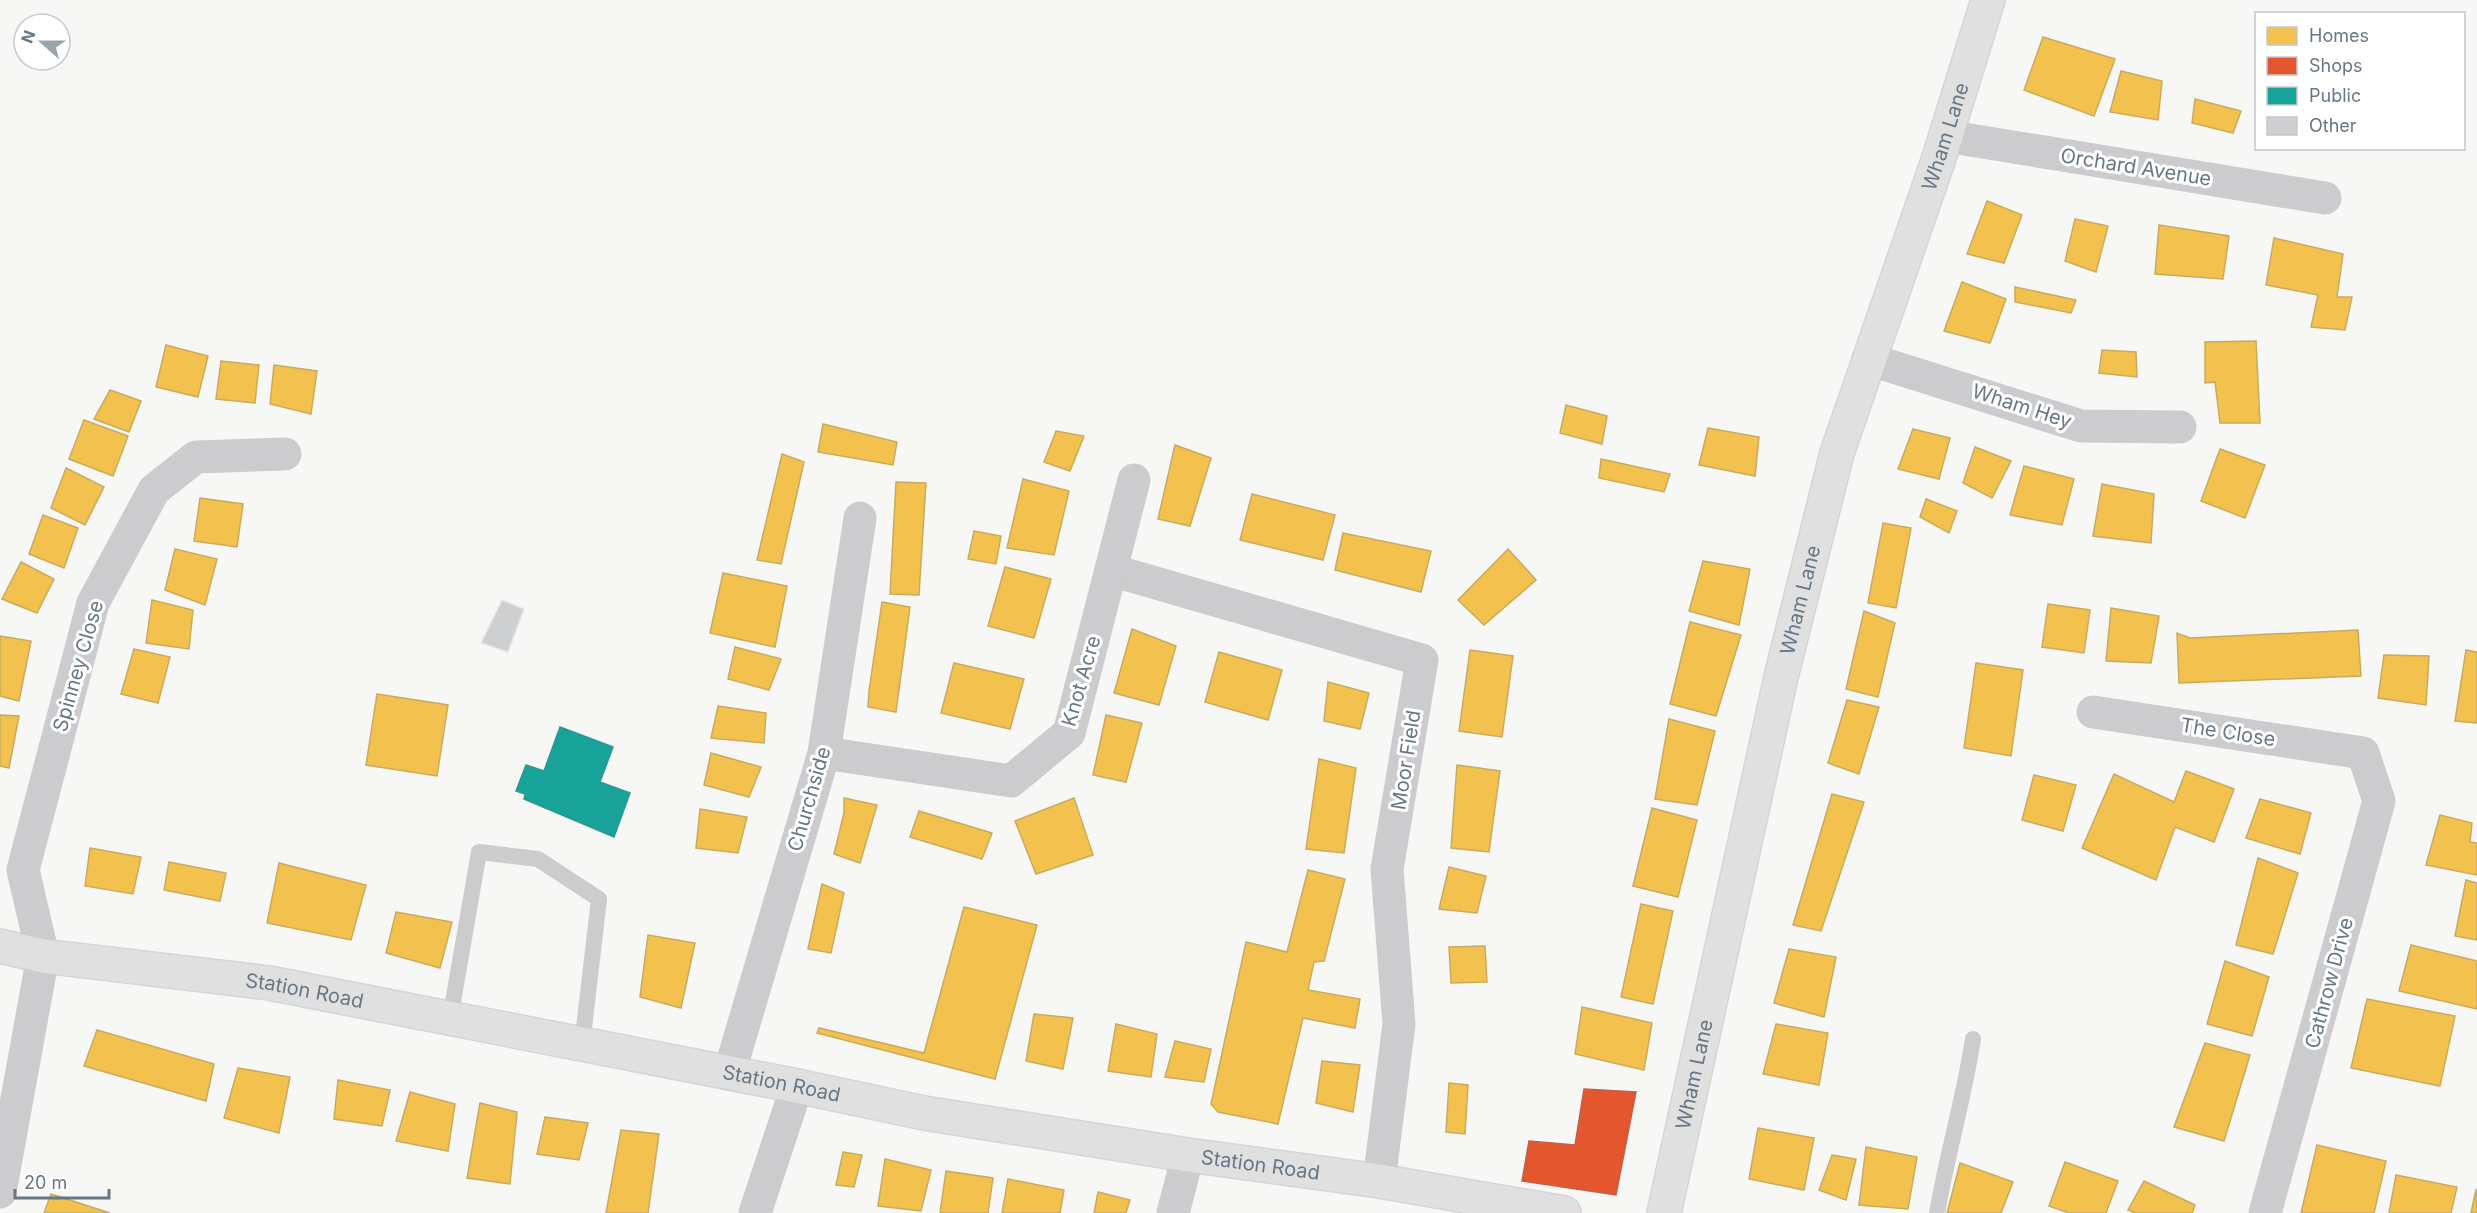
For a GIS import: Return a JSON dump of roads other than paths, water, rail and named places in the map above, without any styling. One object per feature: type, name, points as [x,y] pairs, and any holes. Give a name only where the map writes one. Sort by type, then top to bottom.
[{"type":"street","name":"Wham Lane","points":[[1664,1213],[1781,677],[1837,453],[1946,136],[1988,0]]},
{"type":"street","name":"Orchard Avenue","points":[[1946,136],[2325,198]]},
{"type":"street","name":"Wham Hey","points":[[1868,359],[2081,426],[2180,427]]},
{"type":"street","name":"Spinney Close","points":[[44,956],[23,870],[93,603],[154,490],[196,457],[285,454]]},
{"type":"street","name":"Knot Acre","points":[[824,753],[1011,781],[1069,733],[1134,480]]},
{"type":"street","name":"Churchside","points":[[729,1074],[824,753],[860,518]]},
{"type":"street","name":"Moor Field","points":[[1111,570],[1422,660],[1388,869],[1399,1024],[1379,1181]]},
{"type":"street","name":"The Close","points":[[2093,711],[2363,753]]},
{"type":"street","name":"Cathrow Drive","points":[[2265,1213],[2379,801],[2363,753]]},
{"type":"street","name":"Station Road","points":[[0,946],[44,956],[269,983],[924,1113],[1188,1155],[1379,1181],[1564,1213]]},
{"type":"street","points":[[0,1192],[44,956]]},
{"type":"street","points":[[755,1213],[796,1086]]},
{"type":"street","points":[[1173,1213],[1188,1155]]},
{"type":"lane","points":[[450,1018],[478,852],[538,859],[599,898],[582,1045]]},
{"type":"lane","points":[[1937,1213],[1946,1160],[1967,1079],[1973,1039]]}]
